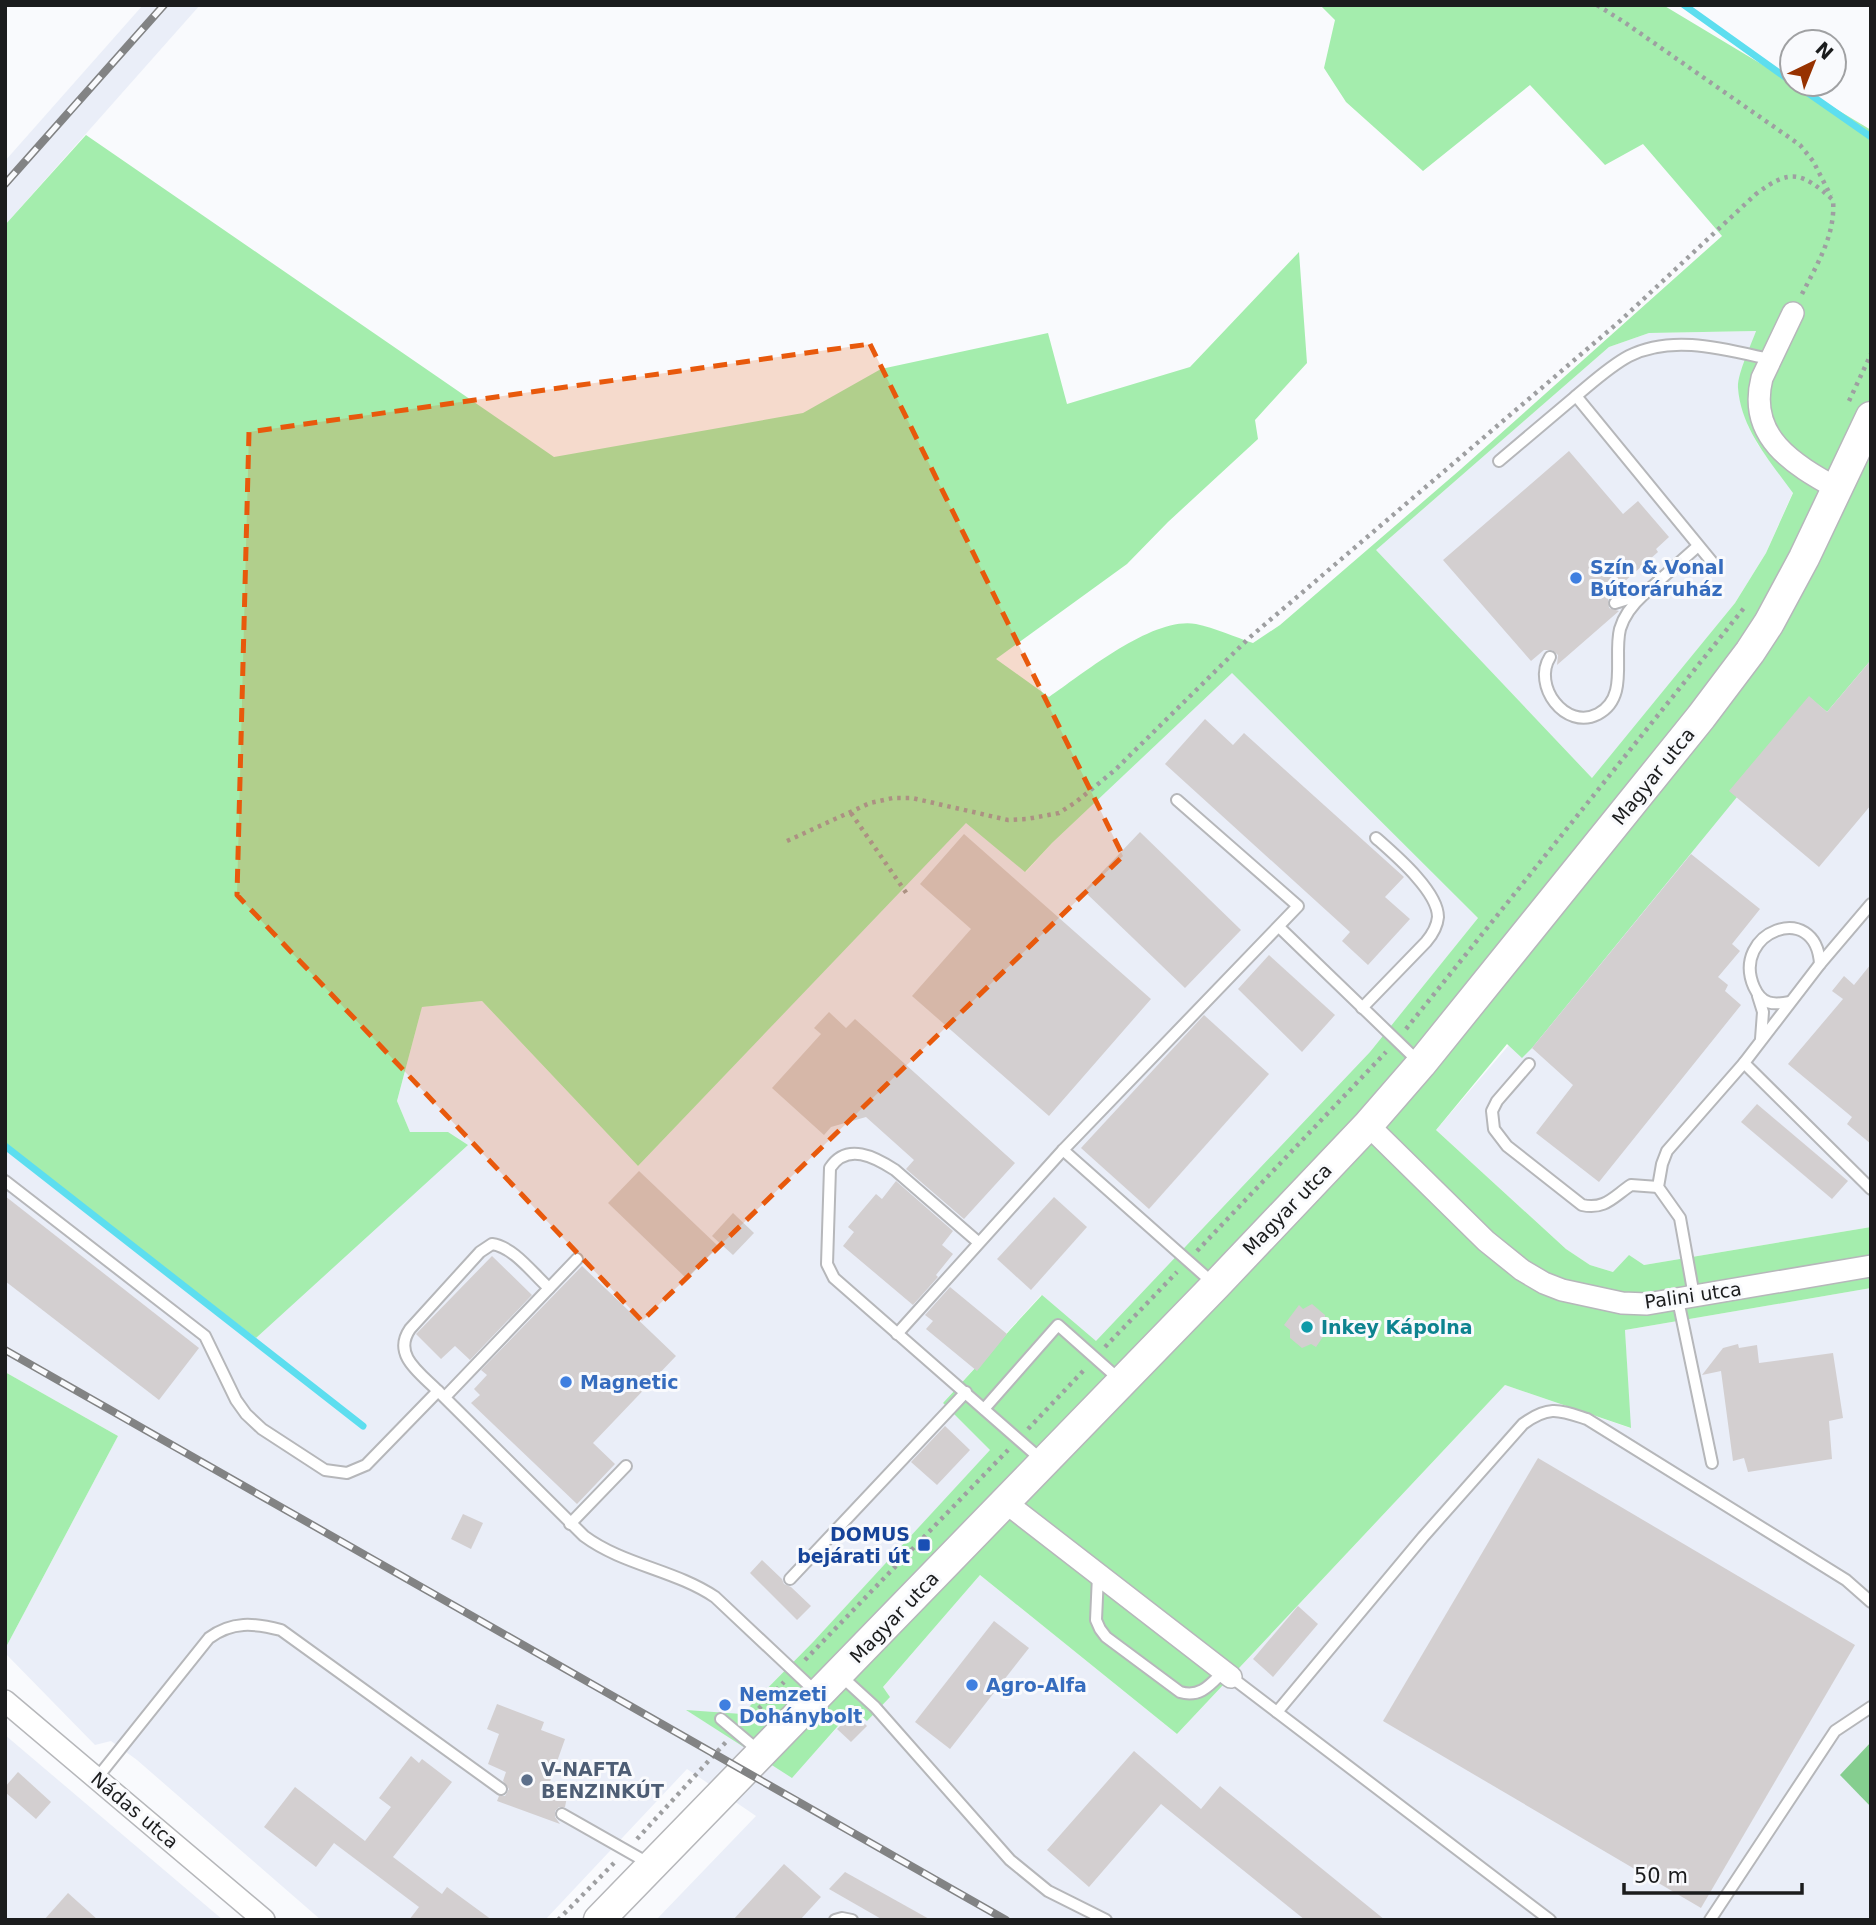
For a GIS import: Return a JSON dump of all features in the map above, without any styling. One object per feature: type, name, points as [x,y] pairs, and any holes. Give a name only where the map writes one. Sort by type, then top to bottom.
[{"type":"main road","name":"Magyar utca","points":[[599,1920],[1216,1285],[1368,1125],[1421,1064],[1726,685],[1780,604],[1838,489],[1860,410]]},
{"type":"street","points":[[1793,313],[1769,359],[1759,388],[1760,417],[1771,439],[1793,462],[1838,489]]},
{"type":"street","name":"Palini utca","points":[[1368,1125],[1486,1241],[1522,1270],[1544,1283],[1572,1292],[1622,1303],[1647,1304],[1871,1266]]},
{"type":"street","points":[[1005,1502],[1227,1674]]},
{"type":"street","name":"Nádas utca","points":[[5,1701],[264,1920]]},
{"type":"lane","points":[[1499,461],[1616,365],[1647,349],[1690,344],[1769,359]]},
{"type":"lane","points":[[1576,396],[1712,562]]},
{"type":"lane","points":[[1550,657],[1544,670],[1544,681],[1548,692],[1566,713],[1582,718],[1604,710],[1615,696],[1617,651],[1621,628],[1629,610],[1699,546]]},
{"type":"lane","points":[[1615,603],[1644,594]]},
{"type":"lane","points":[[897,1334],[1063,1150],[1298,906],[1177,800]]},
{"type":"lane","points":[[1362,1008],[1426,943],[1434,932],[1438,912],[1412,870],[1376,838]]},
{"type":"lane","points":[[1712,1463],[1686,1298],[1680,1218],[1658,1187],[1662,1164],[1667,1151],[1744,1063],[1820,964],[1871,904]]},
{"type":"lane","points":[[1279,927],[1421,1064]]},
{"type":"lane","points":[[1760,1041],[1763,1012],[1750,976],[1750,957],[1763,939],[1777,928],[1794,928],[1811,937],[1818,950],[1820,964]]},
{"type":"lane","points":[[1757,994],[1768,1003],[1790,1002]]},
{"type":"lane","points":[[1744,1063],[1871,1189]]},
{"type":"lane","points":[[1529,1065],[1497,1101],[1492,1111],[1494,1129],[1507,1146],[1582,1205],[1593,1208],[1601,1206],[1631,1185],[1658,1187]]},
{"type":"lane","points":[[1063,1150],[1216,1285]]},
{"type":"lane","points":[[978,1242],[881,1161],[851,1153],[835,1161],[830,1168],[827,1264],[834,1278],[1044,1462]]},
{"type":"lane","points":[[5,1181],[205,1336],[216,1355],[227,1385],[246,1414],[262,1429],[325,1470],[347,1473],[366,1465],[577,1259]]},
{"type":"lane","points":[[549,1288],[502,1247],[492,1244],[480,1252],[410,1329],[403,1344],[409,1361],[570,1524],[594,1544],[697,1585],[715,1597],[818,1694]]},
{"type":"lane","points":[[985,1409],[1058,1325],[1122,1382]]},
{"type":"lane","points":[[790,1579],[966,1392]]},
{"type":"lane","points":[[1277,1713],[1423,1538],[1523,1424],[1537,1414],[1550,1410],[1587,1419],[1846,1580],[1871,1602]]},
{"type":"lane","points":[[570,1524],[626,1466]]},
{"type":"lane","points":[[1098,1575],[1096,1620],[1106,1637],[1180,1692],[1187,1694],[1202,1691],[1227,1674],[1550,1920]]},
{"type":"lane","points":[[97,1778],[209,1638],[231,1625],[247,1624],[281,1630],[501,1789]]},
{"type":"lane","points":[[839,1673],[875,1707],[1010,1860],[1048,1891],[1105,1920]]},
{"type":"lane","points":[[1710,1920],[1835,1731],[1871,1707]]},
{"type":"lane","points":[[721,1719],[761,1753]]},
{"type":"lane","points":[[562,1814],[653,1865]]},
{"type":"lane","points":[[835,1920],[852,1920]]},
{"type":"path","points":[[1597,5],[1800,145],[1813,161],[1833,200],[1833,221],[1826,244],[1793,313]]},
{"type":"path","points":[[787,841],[870,803],[893,798],[912,798],[1008,820],[1027,820],[1059,813],[1076,803],[1115,771],[1249,638],[1620,321],[1756,194],[1779,178],[1803,176],[1833,200]]},
{"type":"path","points":[[1860,410],[1871,354]]},
{"type":"path","points":[[558,1920],[1397,1041],[1749,601]]},
{"type":"path","points":[[850,813],[907,894]]},
{"type":"highlighted area","points":[[870,344],[1123,856],[642,1321],[237,895],[249,432]]},
{"type":"shaded area","points":[[143,5],[200,5],[5,225],[5,161]]},
{"type":"shaded area","name":"Szín & Vonal Bútoráruház","points":[[1756,331],[1738,386],[1748,426],[1758,445],[1793,492],[1766,553],[1735,603],[1593,779],[1375,550],[1609,347],[1649,333]]},
{"type":"shaded area","points":[[1871,660],[1871,1227],[1613,1272],[1590,1265],[1566,1249],[1436,1130],[1809,696],[1827,712]]},
{"type":"shaded area","points":[[1232,672],[1478,918],[1371,1052],[1096,1342],[1041,1295],[943,1403],[991,1450],[813,1642],[741,1715],[688,1711],[792,1777],[854,1709],[890,1697],[883,1687],[980,1575],[1177,1734],[1505,1385],[1630,1428],[1625,1330],[1871,1288],[1871,1742],[1841,1775],[1871,1807],[1871,1920],[656,1920],[756,1816],[687,1769],[545,1920],[321,1920],[137,1760],[111,1741],[95,1745],[5,1653],[118,1436],[5,1372],[5,1147],[256,1338],[447,1132],[410,1132],[397,1101],[422,1007],[482,1001],[638,1166],[966,822],[1026,872],[1052,843]]},
{"type":"shaded area","points":[[5,1735],[223,1920],[5,1920]]},
{"type":"green space","points":[[1320,5],[1663,5],[1778,74],[1778,98],[1818,98],[1871,130],[1871,660],[1827,712],[1809,697],[1737,797],[1532,1048],[1522,1058],[1507,1044],[1436,1130],[1566,1249],[1590,1265],[1613,1272],[1629,1255],[1644,1265],[1871,1227],[1871,1288],[1625,1330],[1631,1428],[1505,1385],[1177,1734],[980,1575],[883,1687],[890,1697],[867,1721],[853,1709],[792,1778],[686,1710],[742,1714],[813,1642],[990,1450],[943,1403],[1042,1295],[1096,1341],[1370,1052],[1478,918],[1232,673],[1052,843],[1025,872],[966,823],[638,1166],[482,1001],[422,1007],[397,1101],[410,1132],[448,1132],[468,1145],[256,1338],[5,1147],[5,225],[86,135],[554,457],[803,413],[881,369],[1048,333],[1067,404],[1190,367],[1299,252],[1307,363],[1255,420],[1258,439],[1127,564],[996,659],[1049,697],[1120,648],[1160,629],[1179,624],[1196,624],[1253,643],[1280,625],[1461,469],[1722,236],[1643,144],[1605,165],[1530,85],[1423,171],[1346,102],[1324,68],[1335,20]],"holes":[[[1756,331],[1742,368],[1738,388],[1745,417],[1766,457],[1793,493],[1766,553],[1735,603],[1592,778],[1376,550],[1609,347],[1649,333]]]},
{"type":"green space","points":[[5,1372],[118,1436],[5,1649]]},
{"type":"green space","points":[[1871,1742],[1871,1807],[1840,1775]]},
{"type":"building","points":[[1569,451],[1623,514],[1638,501],[1669,537],[1656,549],[1658,552],[1608,596],[1609,608],[1619,611],[1557,665],[1558,655],[1552,650],[1544,650],[1531,661],[1443,560]]},
{"type":"building","points":[[1871,660],[1871,805],[1819,867],[1729,791],[1809,696],[1827,712]]},
{"type":"building","points":[[1205,719],[1233,745],[1244,733],[1404,877],[1385,897],[1410,919],[1368,965],[1342,941],[1350,932],[1165,764]]},
{"type":"building","points":[[1140,832],[1241,930],[1185,988],[1084,891]]},
{"type":"building","points":[[964,834],[1151,999],[1049,1116],[912,996],[971,929],[920,884]]},
{"type":"building","points":[[1691,854],[1760,909],[1732,944],[1740,951],[1718,977],[1728,985],[1725,991],[1741,1005],[1599,1182],[1536,1133],[1573,1085],[1532,1048]]},
{"type":"building","points":[[1269,955],[1335,1015],[1302,1052],[1238,989]]},
{"type":"building","points":[[1871,964],[1871,1144],[1847,1124],[1852,1117],[1788,1064],[1843,999],[1832,991],[1844,976],[1854,985]]},
{"type":"building","points":[[829,1012],[846,1028],[855,1019],[1015,1163],[964,1219],[906,1169],[914,1160],[866,1117],[831,1127],[824,1135],[772,1088],[821,1034],[814,1028]]},
{"type":"building","points":[[1204,1015],[1269,1074],[1149,1209],[1081,1148]]},
{"type":"building","points":[[1757,1104],[1848,1181],[1832,1199],[1741,1122]]},
{"type":"building","points":[[639,1171],[718,1246],[687,1279],[608,1203]]},
{"type":"building","points":[[896,1181],[953,1231],[942,1245],[953,1254],[936,1275],[938,1277],[913,1305],[843,1246],[854,1232],[848,1227],[876,1194],[882,1199]]},
{"type":"building","points":[[5,1196],[199,1348],[159,1400],[5,1281]]},
{"type":"building","points":[[1054,1197],[1087,1227],[1031,1290],[997,1259]]},
{"type":"building","points":[[733,1213],[754,1233],[733,1255],[712,1236]]},
{"type":"building","points":[[492,1256],[532,1295],[470,1360],[455,1346],[441,1359],[416,1334]]},
{"type":"building","name":"Magnetic","points":[[582,1266],[676,1356],[593,1443],[615,1464],[577,1504],[471,1403],[480,1395],[474,1389],[487,1375],[481,1370]]},
{"type":"building","points":[[950,1287],[1007,1334],[977,1371],[926,1329],[933,1321],[925,1315]]},
{"type":"building","name":"Inkey Kápolna","points":[[1312,1304],[1325,1315],[1325,1325],[1329,1328],[1316,1347],[1311,1344],[1302,1348],[1290,1338],[1290,1330],[1284,1325],[1299,1305],[1303,1309]]},
{"type":"building","points":[[1738,1344],[1739,1348],[1757,1345],[1759,1363],[1833,1353],[1843,1418],[1829,1421],[1832,1459],[1748,1472],[1744,1458],[1733,1461],[1721,1371],[1702,1375],[1723,1348]]},
{"type":"building","points":[[945,1426],[970,1450],[937,1485],[911,1462]]},
{"type":"building","points":[[1538,1458],[1855,1645],[1701,1908],[1383,1721]]},
{"type":"building","points":[[463,1514],[483,1523],[471,1549],[451,1539]]},
{"type":"building","points":[[762,1560],[784,1584],[811,1606],[797,1620],[750,1573]]},
{"type":"building","points":[[1298,1606],[1318,1624],[1273,1677],[1253,1659]]},
{"type":"building","name":"Agro-Alfa","points":[[994,1621],[1029,1648],[950,1749],[915,1722]]},
{"type":"building","name":"V-NAFTA BENZINKÚT","points":[[497,1704],[544,1722],[541,1730],[565,1739],[547,1790],[567,1797],[565,1807],[559,1807],[555,1811],[555,1817],[560,1824],[497,1801],[499,1796],[505,1796],[509,1789],[503,1781],[506,1772],[488,1764],[499,1734],[487,1729]]},
{"type":"building","points":[[854,1713],[867,1726],[851,1742],[837,1729]]},
{"type":"building","points":[[1134,1751],[1201,1809],[1220,1786],[1385,1920],[1305,1920],[1161,1804],[1089,1887],[1047,1850]]},
{"type":"building","points":[[411,1756],[419,1763],[422,1759],[452,1782],[393,1857],[442,1894],[447,1887],[492,1920],[409,1920],[419,1907],[334,1843],[316,1867],[264,1827],[295,1787],[365,1841],[391,1807],[379,1798]]},
{"type":"building","points":[[18,1772],[51,1802],[36,1819],[5,1792],[5,1787]]},
{"type":"building","points":[[784,1864],[821,1897],[800,1920],[733,1920]]},
{"type":"building","points":[[845,1872],[931,1920],[883,1920],[829,1889]]},
{"type":"building","points":[[68,1893],[98,1920],[44,1920]]},
{"type":"waterway","points":[[1684,5],[1778,72]]},
{"type":"waterway","points":[[1815,98],[1871,137]]},
{"type":"waterway","points":[[5,1146],[363,1426]]},
{"type":"railway","points":[[5,184],[164,5]]},
{"type":"railway","points":[[5,1350],[1006,1920]]},
{"type":"place","name":"Szín & Vonal Bútoráruház","points":[[1576,578]]},
{"type":"place","name":"Inkey Kápolna","points":[[1307,1327]]},
{"type":"place","name":"Magnetic","points":[[566,1382]]},
{"type":"place","name":"DOMUS bejárati út","points":[[924,1545]]},
{"type":"place","name":"Agro-Alfa","points":[[972,1685]]},
{"type":"place","name":"Nemzeti Dohánybolt","points":[[725,1705]]},
{"type":"place","name":"V-NAFTA BENZINKÚT","points":[[527,1780]]}]
